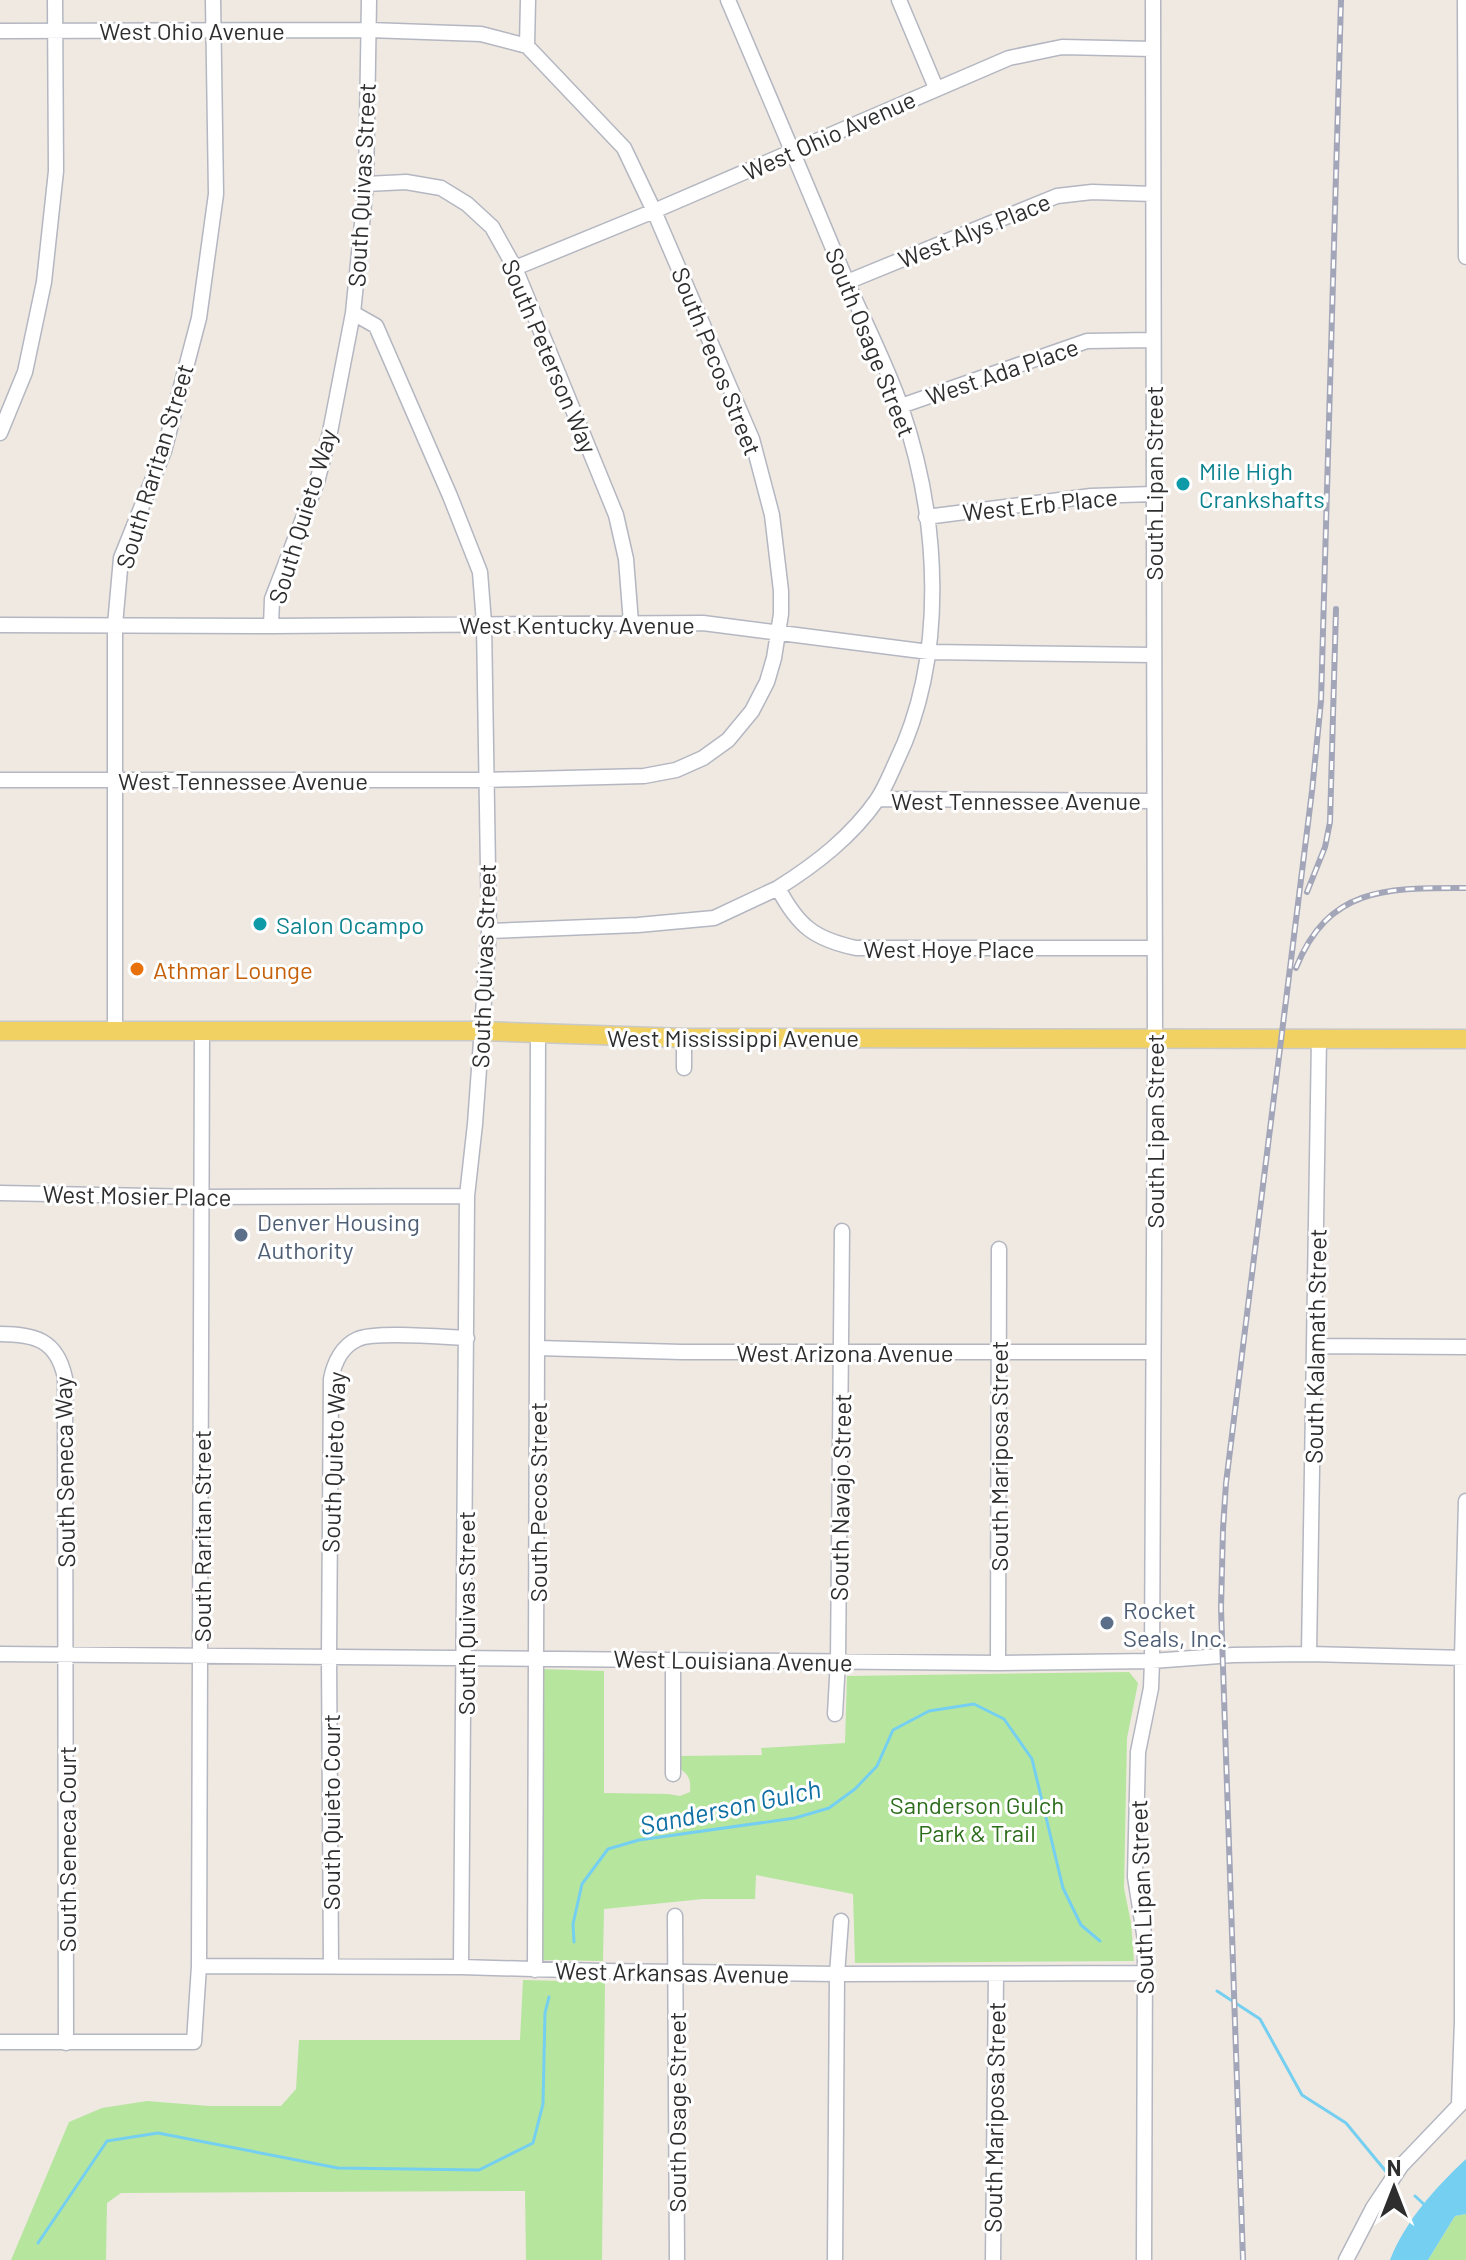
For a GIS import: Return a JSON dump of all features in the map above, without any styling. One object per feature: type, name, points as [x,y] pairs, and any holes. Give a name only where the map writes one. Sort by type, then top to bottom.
[{"type":"main road","name":"West Mississippi Avenue","points":[[0,1031],[482,1031],[684,1038],[1466,1039]]},
{"type":"street","points":[[0,433],[25,372],[44,282],[56,171],[55,0]]},
{"type":"street","name":"South Raritan Street","points":[[115,1030],[115,625],[121,558],[164,451],[199,318],[216,194],[213,0]]},
{"type":"street","name":"South Quivas Street","points":[[369,0],[366,184],[353,313],[376,326],[450,496],[480,572],[484,623],[489,931],[467,1196],[461,1967]]},
{"type":"street","points":[[527,46],[528,0]]},
{"type":"street","name":"South Osage Street","points":[[728,0],[901,406],[915,455],[926,517],[932,585],[929,652],[918,708],[878,799],[835,848],[778,888]]},
{"type":"street","points":[[899,0],[936,88]]},
{"type":"street","name":"South Lipan Street","points":[[1144,2260],[1145,1940],[1135,1877],[1137,1768],[1151,1688],[1152,1661],[1155,1037],[1153,0]]},
{"type":"street","points":[[1465,0],[1466,257]]},
{"type":"street","name":"West Ohio Avenue","points":[[0,31],[369,30],[481,34],[527,46]]},
{"type":"street","name":"South Pecos Street","points":[[527,46],[624,148],[752,439],[777,542],[781,591],[778,634],[761,697],[738,730],[716,749]]},
{"type":"street","name":"West Ohio Avenue","points":[[515,268],[1009,58],[1062,47],[1153,49]]},
{"type":"street","name":"South Peterson Way","points":[[366,184],[406,182],[431,185],[454,194],[492,227],[515,268],[616,515],[626,559],[631,623]]},
{"type":"street","name":"West Alys Place","points":[[847,282],[1057,196],[1092,192],[1153,194]]},
{"type":"street","name":"South Quieto Way","points":[[271,626],[272,599],[317,482],[353,313]]},
{"type":"street","name":"West Ada Place","points":[[901,406],[1087,341],[1153,340]]},
{"type":"street","name":"West Erb Place","points":[[926,517],[1091,496],[1153,494]]},
{"type":"street","name":"West Kentucky Avenue","points":[[0,625],[703,623],[929,652],[1153,655]]},
{"type":"street","name":"West Tennessee Avenue","points":[[0,780],[485,780],[644,776],[676,770],[716,749]]},
{"type":"street","name":"West Tennessee Avenue","points":[[878,799],[1154,801]]},
{"type":"street","points":[[489,931],[638,925],[714,918],[778,888]]},
{"type":"street","name":"West Hoye Place","points":[[778,888],[791,913],[813,932],[840,945],[856,948],[1154,948]]},
{"type":"street","name":"South Raritan Street","points":[[66,2043],[194,2042],[199,1966],[202,1031]]},
{"type":"street","name":"South Pecos Street","points":[[535,1970],[538,1033]]},
{"type":"street","points":[[684,1038],[684,1068]]},
{"type":"street","name":"South Kalamath Street","points":[[1309,1654],[1319,1038]]},
{"type":"street","name":"West Mosier Place","points":[[0,1193],[200,1197],[467,1196]]},
{"type":"street","name":"South Navajo Street","points":[[835,1714],[842,1231]]},
{"type":"street","name":"South Mariposa Street","points":[[998,1663],[999,1249]]},
{"type":"street","name":"South Seneca Way","points":[[0,1334],[28,1336],[46,1344],[58,1357],[65,1378],[66,1654]]},
{"type":"street","name":"South Quieto Way","points":[[329,1656],[333,1367],[349,1345],[367,1336],[467,1338]]},
{"type":"street","points":[[1315,1346],[1466,1347]]},
{"type":"street","name":"West Arizona Avenue","points":[[537,1348],[682,1352],[1152,1352]]},
{"type":"street","points":[[1346,2260],[1373,2208],[1401,2166],[1462,2101],[1466,1501]]},
{"type":"street","name":"West Louisiana Avenue","points":[[0,1654],[998,1663],[1152,1661],[1221,1655],[1309,1654],[1464,1658]]},
{"type":"street","name":"South Seneca Court","points":[[66,1654],[66,2043]]},
{"type":"street","name":"South Quieto Court","points":[[329,1656],[331,1967]]},
{"type":"street","points":[[673,1660],[673,1774]]},
{"type":"street","name":"South Osage Street","points":[[675,1916],[677,2260]]},
{"type":"street","points":[[835,2260],[837,1974],[841,1921]]},
{"type":"street","name":"West Arkansas Avenue","points":[[199,1966],[837,1974],[1145,1973]]},
{"type":"street","name":"South Mariposa Street","points":[[993,2260],[996,1974]]},
{"type":"street","points":[[0,2042],[66,2043]]},
{"type":"green space","name":"Sanderson Gulch Park & Trail","points":[[541,1669],[604,1671],[604,1793],[680,1796],[690,1792],[690,1784],[687,1775],[679,1768],[678,1756],[762,1755],[761,1748],[845,1743],[847,1676],[1129,1672],[1138,1683],[1127,1738],[1124,1888],[1134,1961],[855,1963],[853,1894],[756,1875],[755,1899],[703,1899],[604,1909],[603,1961],[542,1960]]},
{"type":"green space","points":[[523,1980],[605,1982],[602,2260],[526,2260],[525,2191],[121,2193],[107,2203],[106,2260],[11,2260],[69,2122],[102,2108],[147,2101],[209,2106],[281,2106],[296,2089],[299,2040],[520,2040]]},
{"type":"green space","points":[[1466,2214],[1466,2260],[1428,2260],[1455,2216]]},
{"type":"water","points":[[1466,2159],[1466,2214],[1455,2216],[1428,2260],[1390,2260],[1404,2231],[1422,2205]]},
{"type":"waterway","name":"Sanderson Gulch","points":[[574,1942],[573,1924],[582,1884],[608,1849],[639,1840],[795,1818],[829,1808],[855,1789],[877,1766],[893,1730],[929,1711],[974,1704],[1004,1719],[1032,1759],[1063,1888],[1081,1925],[1100,1941]]},
{"type":"waterway","name":"Sanderson Gulch","points":[[1217,1991],[1260,2019],[1302,2095],[1346,2123],[1388,2174]]},
{"type":"waterway","name":"Sanderson Gulch","points":[[38,2243],[107,2141],[158,2133],[338,2168],[479,2170],[533,2143],[543,2104],[545,2013],[549,1997]]},
{"type":"waterway","name":"Sanderson Gulch","points":[[1415,2196],[1427,2207]]},
{"type":"railway","points":[[1243,2260],[1221,1608],[1223,1529],[1226,1483],[1321,701],[1341,0]]},
{"type":"railway","points":[[1307,892],[1325,847],[1330,822],[1336,609]]},
{"type":"railway","points":[[1296,968],[1310,941],[1326,920],[1344,906],[1388,891],[1466,888]]},
{"type":"place","name":"Mile High Crankshafts","points":[[1183,484]]},
{"type":"place","name":"Salon Ocampo","points":[[260,924]]},
{"type":"place","name":"Athmar Lounge","points":[[137,969]]},
{"type":"place","name":"Denver Housing Authority","points":[[241,1235]]},
{"type":"place","name":"Rocket Seals, Inc.","points":[[1107,1623]]}]
